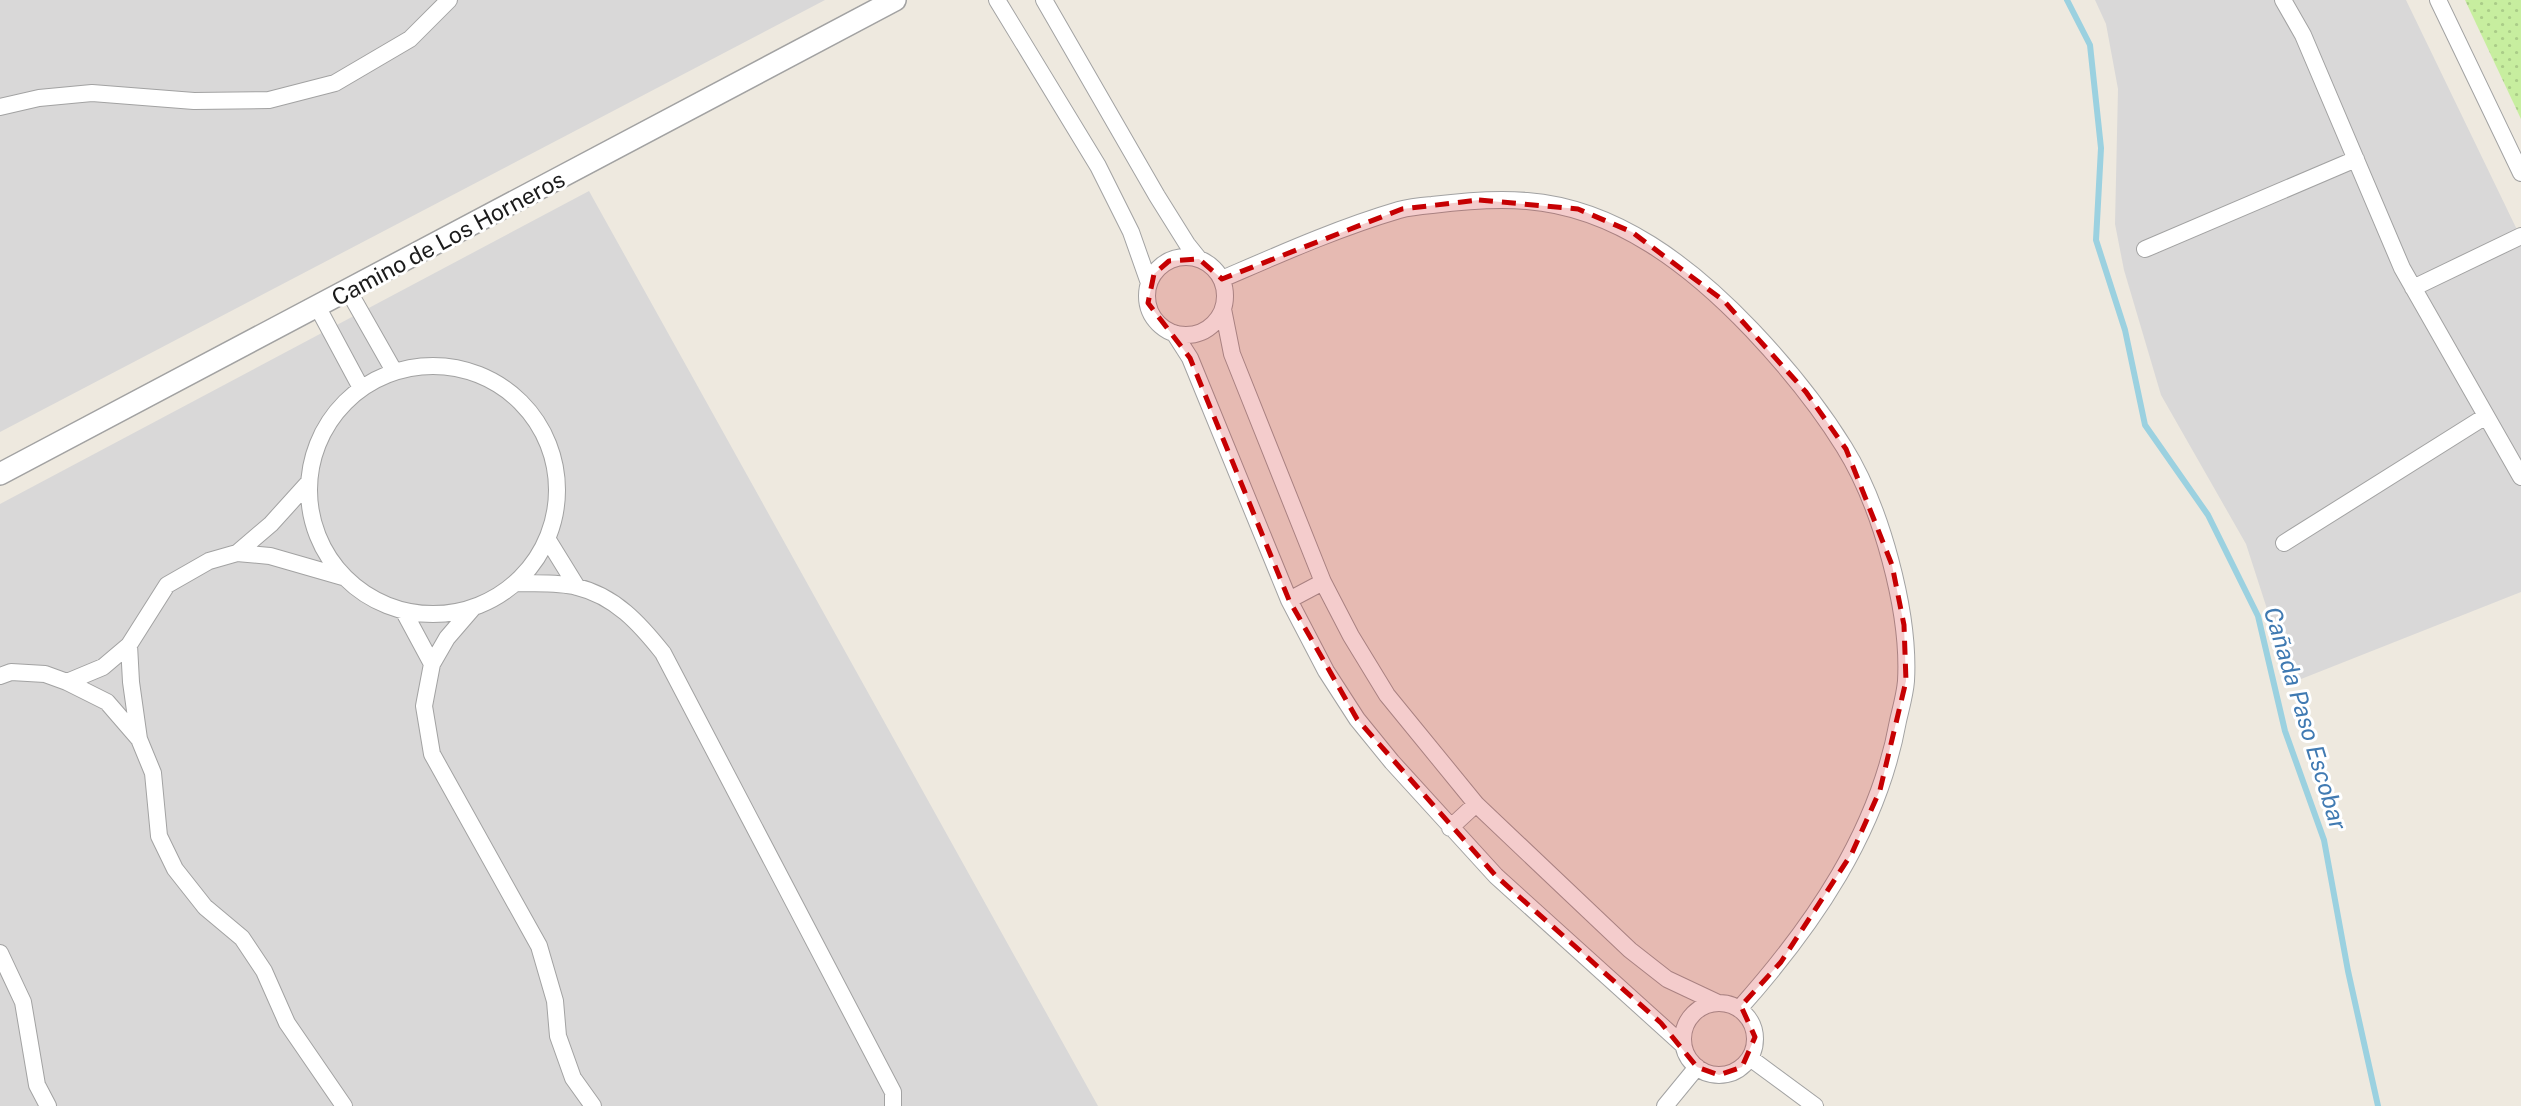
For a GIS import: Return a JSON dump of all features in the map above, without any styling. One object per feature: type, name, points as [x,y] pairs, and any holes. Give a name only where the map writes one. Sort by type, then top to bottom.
[{"type":"street","points":[[0,107],[39,98],[92,93],[194,101],[269,100],[335,83],[410,39],[449,0]]},
{"type":"street","name":"Camino de Los Horneros","points":[[0,474],[895,0]]},
{"type":"street","points":[[997,0],[1098,166],[1131,232],[1150,283]]},
{"type":"street","points":[[1044,0],[1157,196],[1199,259],[1216,270],[1222,279],[1225,289],[1223,309],[1232,354],[1323,582],[1351,636],[1387,695],[1476,804],[1630,950],[1667,979],[1718,1003],[1739,1009],[1753,1026],[1755,1037],[1750,1058],[1742,1067],[1719,1075],[1696,1067],[1690,1061],[1683,1045],[1683,1034],[1691,1016],[1708,1004],[1718,1003]]},
{"type":"street","points":[[2283,0],[2303,35],[2413,288],[2521,477]]},
{"type":"street","points":[[2438,0],[2521,173]]},
{"type":"street","points":[[2145,249],[2356,159]]},
{"type":"street","points":[[1222,279],[1311,241],[1402,209],[1479,200],[1528,201],[1578,209],[1632,232],[1683,267],[1724,301],[1806,392],[1846,449],[1869,499],[1892,565],[1904,625],[1906,681],[1895,742],[1880,790],[1852,853],[1818,910],[1781,962],[1739,1009]]},
{"type":"street","points":[[2413,288],[2521,236]]},
{"type":"street","points":[[1199,259],[1179,257],[1161,266],[1147,293],[1151,313],[1174,333],[1190,358],[1289,600],[1326,671],[1357,719],[1450,828],[1496,876],[1683,1045]]},
{"type":"street","points":[[348,290],[394,371]]},
{"type":"street","points":[[317,306],[361,388]]},
{"type":"street","points":[[1174,333],[1194,335],[1204,331],[1219,318],[1223,309]]},
{"type":"street","points":[[472,609],[438,615],[404,612],[372,599],[343,577],[323,550],[311,518],[308,483],[313,456],[324,430],[340,407],[361,388],[394,371],[435,365],[474,373],[510,392],[537,422],[554,460],[558,500],[548,540],[535,563],[517,583],[472,609],[447,638],[432,664],[424,706],[432,754],[539,946],[555,1001],[558,1036],[573,1078],[593,1106]]},
{"type":"street","points":[[2284,543],[2486,416]]},
{"type":"street","points":[[237,553],[271,524],[308,483]]},
{"type":"street","points":[[548,540],[578,587]]},
{"type":"street","points":[[67,682],[103,667],[130,645],[167,585],[209,561],[237,553],[270,556],[343,577]]},
{"type":"street","points":[[1289,600],[1323,582]]},
{"type":"street","points":[[517,583],[578,587],[612,601],[642,625],[663,653],[896,1101]]},
{"type":"street","points":[[404,612],[432,664]]},
{"type":"street","points":[[130,645],[131,682],[139,739],[153,772],[159,836],[175,869],[205,907],[242,938],[264,971],[287,1023],[344,1106]]},
{"type":"street","points":[[0,676],[11,672],[46,674],[67,682],[107,702],[139,739]]},
{"type":"street","points":[[1450,828],[1476,804]]},
{"type":"street","points":[[0,953],[23,1002],[37,1086],[48,1106]]},
{"type":"street","points":[[1750,1058],[1815,1106]]},
{"type":"street","points":[[1665,1106],[1696,1067]]},
{"type":"highlighted area","points":[[1479,200],[1578,209],[1632,232],[1724,301],[1806,392],[1846,449],[1892,565],[1904,625],[1906,681],[1880,790],[1852,853],[1781,962],[1741,1006],[1755,1037],[1742,1067],[1719,1075],[1697,1067],[1661,1023],[1496,876],[1357,719],[1289,600],[1190,358],[1148,303],[1154,274],[1169,261],[1199,259],[1222,279],[1402,209]]},
{"type":"shaded area","points":[[0,0],[825,0],[0,432]]},
{"type":"shaded area","points":[[2095,0],[2406,0],[2521,238],[2521,592],[2291,683],[2246,544],[2161,395],[2124,270],[2115,224],[2118,89],[2106,24]]},
{"type":"shaded area","points":[[589,191],[1098,1106],[0,1106],[0,504]]},
{"type":"green space","points":[[2465,0],[2521,0],[2521,119]]},
{"type":"waterway","name":"Cañada Paso Escobar","points":[[2067,0],[2090,45],[2101,148],[2096,240],[2125,330],[2145,425],[2208,515],[2258,616],[2285,731],[2324,840],[2348,971],[2378,1106]]}]
